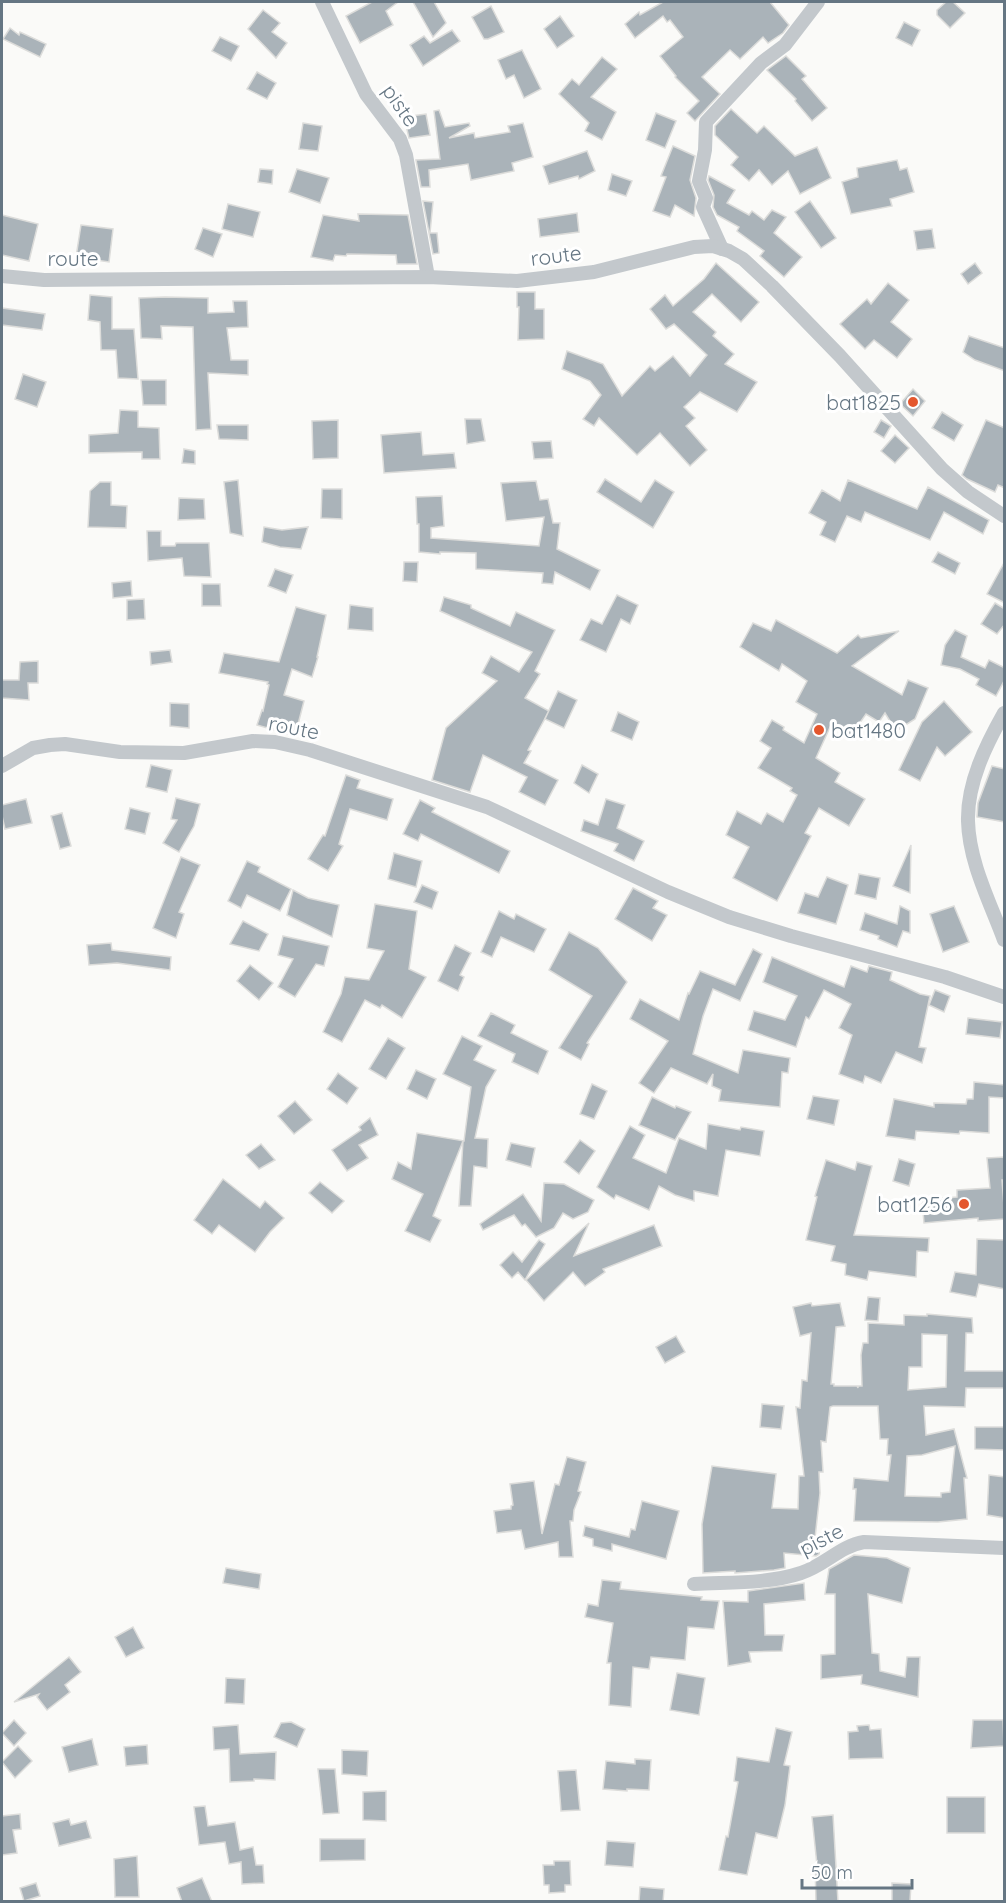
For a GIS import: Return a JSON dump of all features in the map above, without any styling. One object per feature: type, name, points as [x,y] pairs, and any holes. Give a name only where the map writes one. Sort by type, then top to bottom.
[{"type":"street","name":"piste","points":[[322,2],[366,94],[400,139],[406,155],[428,277]]},
{"type":"street","points":[[722,249],[703,207],[706,198],[699,181],[705,150],[706,122],[761,63],[785,45],[818,2]]},
{"type":"street","name":"route","points":[[2,276],[44,280],[428,277],[517,281],[594,272],[694,247],[713,246],[743,259],[840,356],[942,469],[968,492],[1005,516]]},
{"type":"street","points":[[1005,713],[988,743],[975,779],[968,821],[977,867],[1005,940]]},
{"type":"street","name":"route","points":[[2,766],[33,748],[65,744],[120,752],[184,753],[253,741],[275,742],[310,750],[487,807],[668,892],[729,917],[945,977],[1005,997]]},
{"type":"street","name":"piste","points":[[694,1584],[792,1576],[816,1568],[845,1548],[864,1542],[1005,1548]]},
{"type":"building","points":[[372,2],[398,2],[386,11],[393,25],[360,43],[346,16]]},
{"type":"building","points":[[413,2],[434,2],[446,23],[433,37]]},
{"type":"building","points":[[663,2],[770,2],[789,25],[783,33],[768,43],[763,37],[740,59],[730,50],[702,77],[720,94],[695,121],[687,113],[699,101],[675,77],[660,56],[683,37],[670,20],[667,22],[663,16],[635,38],[625,24],[639,12],[640,15]]},
{"type":"building","points":[[946,2],[953,2],[965,13],[950,28],[937,15],[937,10]]},
{"type":"building","points":[[491,6],[504,32],[484,39],[472,17]]},
{"type":"building","points":[[263,10],[280,23],[272,32],[287,43],[276,58],[248,29]]},
{"type":"building","points":[[560,16],[574,36],[557,48],[544,29]]},
{"type":"building","points":[[904,22],[920,30],[912,46],[896,38]]},
{"type":"building","points":[[10,28],[19,35],[20,32],[46,44],[40,57],[3,39]]},
{"type":"building","points":[[452,30],[460,41],[423,66],[410,45],[424,36],[430,43]]},
{"type":"building","points":[[220,37],[239,46],[231,61],[212,51]]},
{"type":"building","points":[[522,50],[541,89],[524,98],[514,75],[506,79],[498,60]]},
{"type":"building","points":[[786,56],[806,76],[802,79],[827,108],[812,121],[795,101],[796,99],[767,70]]},
{"type":"building","points":[[602,57],[617,69],[591,97],[616,112],[602,140],[585,131],[589,123],[559,94],[572,79],[579,85]]},
{"type":"building","points":[[257,72],[276,83],[267,99],[247,89]]},
{"type":"building","points":[[731,109],[757,133],[764,126],[795,156],[817,147],[831,178],[800,194],[788,171],[772,185],[759,170],[749,181],[731,165],[738,157],[715,135],[715,126]]},
{"type":"building","points":[[439,110],[445,127],[469,123],[470,126],[449,138],[474,133],[475,138],[510,132],[508,126],[523,123],[533,157],[512,163],[514,171],[471,180],[468,164],[429,170],[430,187],[421,187],[416,160],[440,159],[434,111]]},
{"type":"building","points":[[656,113],[676,121],[665,148],[646,140]]},
{"type":"building","points":[[426,114],[430,135],[409,138],[404,117]]},
{"type":"building","points":[[303,123],[322,126],[318,151],[299,149]]},
{"type":"building","points":[[673,146],[695,156],[690,180],[696,198],[694,216],[675,205],[670,217],[653,211],[666,177],[661,176]]},
{"type":"building","points":[[587,151],[595,171],[579,179],[578,176],[549,184],[543,166]]},
{"type":"building","points":[[897,160],[900,170],[907,168],[914,192],[890,199],[892,206],[851,214],[842,182],[858,177],[857,168]]},
{"type":"building","points":[[260,169],[273,170],[272,184],[258,182]]},
{"type":"building","points":[[297,169],[329,178],[320,203],[289,192]]},
{"type":"building","points":[[612,174],[632,181],[626,196],[608,190]]},
{"type":"building","points":[[709,176],[735,190],[727,203],[749,215],[752,211],[764,220],[772,210],[786,217],[774,233],[802,257],[784,277],[760,256],[764,251],[737,231],[739,227],[717,215],[713,207],[714,195],[708,180]]},
{"type":"building","points":[[423,201],[433,202],[430,233],[437,233],[439,253],[433,254]]},
{"type":"building","points":[[810,201],[836,238],[821,248],[795,212]]},
{"type":"building","points":[[228,204],[260,212],[253,237],[222,229]]},
{"type":"building","points":[[577,213],[579,232],[540,237],[538,219]]},
{"type":"building","points":[[358,214],[408,215],[417,264],[397,264],[396,255],[335,255],[333,261],[311,257],[323,215],[359,221]]},
{"type":"building","points":[[2,215],[38,224],[29,261],[2,255]]},
{"type":"building","points":[[81,225],[113,229],[109,262],[76,257]]},
{"type":"building","points":[[203,228],[222,234],[213,257],[195,249]]},
{"type":"building","points":[[932,229],[935,248],[917,250],[914,231]]},
{"type":"building","points":[[716,263],[759,302],[741,322],[712,294],[693,312],[716,332],[713,336],[734,354],[725,364],[757,382],[737,412],[700,392],[684,407],[695,418],[686,426],[707,450],[690,466],[660,433],[637,455],[599,418],[594,426],[583,419],[601,395],[590,381],[562,369],[567,351],[603,364],[622,396],[650,366],[655,371],[673,356],[690,376],[707,355],[674,324],[666,329],[650,309],[665,295],[673,306],[704,279]]},
{"type":"building","points":[[975,263],[982,273],[968,284],[961,274]]},
{"type":"building","points":[[888,283],[909,300],[891,322],[912,339],[897,358],[874,340],[865,349],[840,324],[867,299],[871,304]]},
{"type":"building","points":[[517,292],[535,292],[535,309],[544,309],[544,339],[518,340]]},
{"type":"building","points":[[90,295],[112,297],[112,329],[134,329],[138,379],[118,378],[116,350],[101,350],[100,322],[88,320]]},
{"type":"building","points":[[139,298],[208,298],[208,313],[234,312],[233,301],[247,301],[248,327],[227,328],[231,360],[248,360],[248,375],[208,373],[211,429],[196,430],[193,327],[161,326],[162,339],[141,338]]},
{"type":"building","points":[[2,308],[45,314],[42,330],[2,325]]},
{"type":"building","points":[[969,336],[1005,348],[1005,371],[975,360],[963,352]]},
{"type":"building","points":[[23,374],[46,382],[37,407],[15,399]]},
{"type":"building","points":[[141,380],[166,380],[166,405],[143,405]]},
{"type":"building","name":"bat1825","points":[[913,389],[925,401],[913,416],[900,404]]},
{"type":"building","points":[[120,410],[138,411],[138,427],[159,428],[160,459],[142,459],[142,452],[89,453],[89,435],[118,433]]},
{"type":"building","points":[[942,412],[963,425],[954,441],[932,428]]},
{"type":"building","points":[[465,419],[481,419],[485,441],[467,444]]},
{"type":"building","points":[[338,420],[338,458],[313,459],[312,421]]},
{"type":"building","points":[[881,420],[891,426],[884,438],[874,432]]},
{"type":"building","points":[[986,420],[1005,428],[1005,488],[998,485],[995,492],[962,475]]},
{"type":"building","points":[[217,425],[248,425],[248,440],[219,439]]},
{"type":"building","points":[[421,432],[423,455],[454,453],[456,468],[384,473],[381,435]]},
{"type":"building","points":[[895,435],[909,448],[895,463],[881,451]]},
{"type":"building","points":[[551,441],[553,458],[534,459],[532,442]]},
{"type":"building","points":[[184,449],[195,451],[195,464],[182,463]]},
{"type":"building","points":[[605,479],[641,502],[655,480],[674,492],[653,528],[597,492]]},
{"type":"building","points":[[238,480],[243,536],[230,533],[224,482]]},
{"type":"building","points":[[848,480],[917,509],[928,487],[989,520],[983,534],[944,512],[930,540],[865,512],[861,522],[847,516],[835,542],[820,535],[826,522],[809,513],[822,490],[840,501]]},
{"type":"building","points":[[536,481],[540,500],[548,499],[553,523],[560,523],[557,549],[600,570],[590,590],[555,572],[553,584],[542,583],[543,573],[476,569],[476,553],[419,552],[416,497],[442,496],[444,526],[431,528],[431,538],[539,546],[544,517],[506,521],[501,483]]},
{"type":"building","points":[[100,482],[111,482],[111,505],[127,506],[126,528],[88,527],[90,491]]},
{"type":"building","points":[[322,489],[342,489],[342,519],[321,518]]},
{"type":"building","points":[[179,498],[204,499],[205,519],[178,520]]},
{"type":"building","points":[[264,527],[282,530],[308,527],[301,549],[262,542]]},
{"type":"building","points":[[147,531],[161,531],[161,546],[175,546],[176,543],[209,543],[211,577],[184,576],[182,558],[148,561]]},
{"type":"building","points":[[938,552],[960,563],[955,574],[932,562]]},
{"type":"building","points":[[1005,561],[1005,603],[987,594]]},
{"type":"building","points":[[404,562],[418,562],[417,582],[403,581]]},
{"type":"building","points":[[275,569],[293,575],[286,593],[268,586]]},
{"type":"building","points":[[131,581],[132,596],[113,598],[112,583]]},
{"type":"building","points":[[202,584],[220,584],[221,606],[202,606]]},
{"type":"building","points":[[617,595],[638,605],[630,624],[621,619],[606,652],[580,640],[591,619],[602,624]]},
{"type":"building","points":[[444,597],[471,605],[471,608],[510,626],[516,612],[555,630],[535,671],[540,674],[525,698],[549,711],[528,750],[531,751],[524,763],[558,780],[545,805],[519,792],[527,777],[483,755],[470,792],[432,780],[446,728],[497,681],[482,673],[491,656],[519,672],[532,652],[440,611]]},
{"type":"building","points":[[144,599],[145,619],[127,620],[127,600]]},
{"type":"building","points":[[995,603],[1005,609],[1005,624],[997,634],[981,624]]},
{"type":"building","points":[[350,605],[373,608],[373,631],[348,629]]},
{"type":"building","points":[[296,607],[326,615],[312,677],[292,669],[284,695],[304,701],[295,736],[257,725],[263,711],[268,682],[219,673],[224,653],[279,662]]},
{"type":"building","points":[[776,620],[837,653],[858,635],[861,638],[899,631],[852,666],[902,695],[908,680],[928,688],[915,719],[896,731],[885,713],[879,722],[866,714],[850,737],[831,725],[816,758],[840,773],[835,782],[865,799],[849,826],[819,808],[805,833],[811,836],[777,901],[733,878],[749,847],[726,835],[737,811],[761,824],[767,813],[783,822],[797,795],[790,791],[792,788],[758,768],[771,748],[760,741],[772,720],[804,743],[817,714],[796,702],[807,681],[782,664],[779,671],[740,647],[753,623],[771,631]]},
{"type":"building","points":[[955,630],[967,636],[961,657],[985,668],[989,660],[1005,668],[1005,679],[996,696],[976,685],[979,679],[960,669],[941,665],[945,645]]},
{"type":"building","points":[[170,650],[172,662],[151,665],[150,652]]},
{"type":"building","points":[[38,661],[38,683],[28,683],[29,700],[2,698],[2,680],[19,680],[20,662]]},
{"type":"building","points":[[558,691],[577,700],[564,728],[545,719]]},
{"type":"building","points":[[944,701],[972,732],[945,756],[937,747],[920,781],[899,770],[922,722]]},
{"type":"building","points":[[170,703],[189,704],[189,728],[170,726]]},
{"type":"building","points":[[618,712],[639,722],[632,740],[611,731]]},
{"type":"building","points":[[151,765],[172,770],[167,792],[146,787]]},
{"type":"building","points":[[582,765],[598,774],[589,793],[574,783]]},
{"type":"building","points":[[992,766],[1005,769],[1005,822],[977,817],[978,803]]},
{"type":"building","points":[[346,775],[360,780],[357,788],[393,799],[387,820],[350,809],[339,844],[343,846],[328,871],[308,859],[323,835],[325,836]]},
{"type":"building","points":[[176,798],[200,804],[194,826],[179,852],[163,843],[177,820],[171,819]]},
{"type":"building","points":[[26,799],[32,823],[5,829],[2,805]]},
{"type":"building","points":[[606,799],[625,805],[617,828],[644,841],[634,861],[614,851],[618,844],[581,831],[584,820],[598,825]]},
{"type":"building","points":[[420,800],[435,808],[432,812],[510,851],[499,873],[421,834],[418,841],[403,834]]},
{"type":"building","points":[[130,808],[150,813],[145,834],[125,829]]},
{"type":"building","points":[[62,813],[71,846],[60,849],[51,816]]},
{"type":"building","points":[[911,845],[910,893],[893,886]]},
{"type":"building","points":[[394,853],[422,861],[416,887],[388,879]]},
{"type":"building","points":[[181,857],[200,865],[179,912],[184,914],[176,938],[153,928]]},
{"type":"building","points":[[247,861],[260,867],[258,872],[291,889],[280,911],[247,895],[241,908],[228,901]]},
{"type":"building","points":[[859,874],[880,878],[876,899],[855,894]]},
{"type":"building","points":[[827,877],[848,885],[836,924],[798,913],[805,893],[818,897]]},
{"type":"building","points":[[422,885],[438,892],[432,909],[414,902]]},
{"type":"building","points":[[633,888],[658,901],[653,908],[667,915],[652,941],[615,919]]},
{"type":"building","points":[[293,890],[308,898],[339,905],[332,937],[287,915]]},
{"type":"building","points":[[375,904],[417,911],[409,969],[426,977],[402,1018],[382,1005],[380,1008],[365,1000],[342,1042],[323,1032],[341,994],[345,977],[369,980],[384,951],[367,948]]},
{"type":"building","points":[[900,906],[910,911],[910,933],[903,931],[897,947],[878,939],[879,936],[860,930],[865,913],[897,924]]},
{"type":"building","points":[[954,906],[969,942],[943,952],[930,914]]},
{"type":"building","points":[[499,911],[514,919],[516,914],[546,929],[534,952],[501,937],[492,957],[481,952]]},
{"type":"building","points":[[243,921],[268,934],[259,951],[230,944]]},
{"type":"building","points":[[569,932],[598,948],[627,982],[587,1043],[589,1044],[581,1060],[559,1048],[592,996],[549,970]]},
{"type":"building","points":[[283,936],[329,946],[324,966],[316,964],[295,997],[278,987],[293,959],[278,955]]},
{"type":"building","points":[[111,943],[112,950],[171,957],[170,970],[117,963],[89,965],[87,945]]},
{"type":"building","points":[[455,945],[471,953],[460,975],[464,977],[458,991],[438,981]]},
{"type":"building","points":[[753,949],[762,954],[740,1001],[713,989],[693,1054],[738,1073],[743,1050],[790,1058],[788,1073],[782,1072],[780,1107],[719,1101],[721,1090],[712,1086],[713,1074],[707,1084],[671,1068],[654,1093],[639,1083],[668,1041],[630,1019],[640,999],[679,1020],[688,993],[700,971],[735,985]]},
{"type":"building","points":[[772,957],[844,987],[851,966],[867,972],[869,966],[892,972],[890,980],[920,994],[930,996],[919,1047],[926,1048],[922,1063],[896,1052],[881,1083],[865,1076],[863,1083],[839,1074],[852,1035],[839,1028],[851,1004],[824,990],[809,1019],[806,1017],[796,1047],[748,1030],[754,1011],[785,1020],[797,996],[763,982]]},
{"type":"building","points":[[250,965],[273,983],[259,1000],[237,981]]},
{"type":"building","points":[[935,990],[950,996],[944,1012],[929,1005]]},
{"type":"building","points":[[491,1013],[515,1025],[511,1033],[548,1051],[538,1074],[512,1062],[515,1054],[478,1036]]},
{"type":"building","points":[[968,1018],[1002,1022],[1000,1038],[966,1034]]},
{"type":"building","points":[[462,1036],[482,1046],[474,1060],[496,1070],[486,1087],[475,1138],[488,1139],[487,1168],[474,1166],[471,1206],[459,1206],[463,1141],[433,1216],[441,1220],[430,1242],[405,1231],[423,1194],[392,1179],[398,1162],[411,1169],[417,1133],[464,1141],[471,1087],[443,1074]]},
{"type":"building","points":[[388,1038],[405,1048],[386,1079],[369,1069]]},
{"type":"building","points":[[416,1070],[436,1079],[427,1099],[407,1089]]},
{"type":"building","points":[[338,1073],[358,1088],[347,1104],[327,1089]]},
{"type":"building","points":[[974,1082],[1005,1085],[1005,1098],[989,1097],[989,1133],[960,1131],[959,1134],[916,1131],[915,1140],[886,1136],[894,1099],[934,1107],[934,1103],[966,1104],[967,1099],[973,1099]]},
{"type":"building","points":[[592,1084],[607,1091],[594,1119],[580,1114]]},
{"type":"building","points":[[813,1096],[839,1100],[834,1125],[807,1119]]},
{"type":"building","points":[[652,1097],[675,1108],[676,1106],[691,1112],[675,1140],[639,1125]]},
{"type":"building","points":[[295,1101],[312,1120],[294,1134],[278,1116]]},
{"type":"building","points":[[370,1118],[378,1135],[359,1145],[368,1158],[347,1171],[332,1150],[361,1130],[359,1127]]},
{"type":"building","points":[[708,1124],[740,1130],[741,1127],[764,1131],[760,1156],[726,1150],[718,1196],[694,1191],[694,1201],[675,1195],[659,1186],[649,1210],[616,1195],[614,1199],[597,1187],[630,1126],[645,1135],[633,1158],[666,1173],[679,1138],[706,1149]]},
{"type":"building","points":[[580,1140],[595,1151],[579,1174],[564,1162]]},
{"type":"building","points":[[511,1143],[535,1148],[531,1167],[506,1160]]},
{"type":"building","points":[[261,1144],[275,1160],[259,1169],[246,1155]]},
{"type":"building","points":[[1005,1157],[1005,1180],[1002,1180],[1005,1219],[978,1221],[978,1218],[924,1223],[922,1200],[957,1197],[957,1190],[990,1188],[987,1158]]},
{"type":"building","points":[[899,1159],[915,1164],[909,1186],[893,1181]]},
{"type":"building","points":[[826,1160],[855,1170],[857,1162],[872,1166],[854,1235],[929,1238],[928,1252],[917,1251],[916,1277],[869,1271],[867,1280],[845,1275],[846,1264],[831,1261],[835,1246],[806,1240],[817,1197],[815,1196]]},
{"type":"building","points":[[223,1179],[260,1208],[265,1201],[284,1218],[255,1252],[219,1225],[212,1234],[194,1220]]},
{"type":"building","points":[[320,1182],[344,1201],[332,1213],[309,1193]]},
{"type":"building","points":[[544,1183],[564,1184],[594,1200],[588,1212],[573,1219],[563,1213],[554,1228],[536,1237],[525,1224],[522,1226],[514,1215],[483,1230],[480,1224],[523,1194],[541,1221]]},
{"type":"building","points":[[589,1223],[574,1256],[654,1225],[662,1246],[603,1269],[605,1272],[585,1286],[573,1272],[544,1301],[526,1280]]},
{"type":"building","points":[[977,1239],[1005,1240],[1005,1289],[979,1284],[976,1297],[950,1292],[955,1272],[976,1275]]},
{"type":"building","points":[[539,1240],[545,1244],[525,1280],[518,1272],[512,1278],[500,1265],[513,1252],[522,1262]]},
{"type":"building","points":[[868,1297],[880,1298],[878,1321],[865,1320]]},
{"type":"building","points":[[811,1303],[812,1306],[840,1303],[845,1326],[836,1327],[831,1384],[857,1386],[858,1388],[862,1386],[861,1355],[863,1343],[868,1343],[868,1323],[904,1325],[904,1315],[927,1316],[927,1314],[972,1318],[973,1333],[966,1333],[965,1371],[1005,1371],[1005,1388],[966,1388],[965,1407],[924,1406],[926,1435],[954,1429],[967,1478],[964,1478],[967,1519],[938,1522],[854,1521],[856,1489],[853,1489],[854,1478],[888,1481],[891,1455],[887,1455],[888,1439],[880,1439],[878,1406],[833,1406],[830,1407],[826,1442],[821,1441],[823,1472],[819,1472],[820,1493],[815,1538],[821,1539],[819,1554],[816,1556],[784,1553],[785,1568],[774,1570],[703,1573],[702,1524],[712,1466],[776,1474],[772,1508],[798,1509],[799,1476],[804,1476],[796,1407],[800,1408],[802,1380],[807,1381],[811,1333],[800,1336],[793,1307]],"holes":[[[922,1334],[947,1335],[946,1387],[908,1390],[909,1367],[922,1367]],[[955,1446],[950,1492],[941,1493],[941,1497],[905,1496],[907,1456],[922,1455]]]},
{"type":"building","points":[[676,1336],[685,1352],[665,1363],[656,1347]]},
{"type":"building","points":[[762,1404],[784,1406],[781,1429],[760,1427]]},
{"type":"building","points":[[975,1427],[1005,1427],[1005,1450],[975,1449]]},
{"type":"building","points":[[567,1457],[586,1462],[578,1491],[581,1492],[574,1510],[573,1521],[570,1521],[573,1557],[559,1557],[558,1542],[525,1549],[521,1530],[497,1533],[494,1511],[511,1509],[513,1505],[510,1484],[534,1481],[542,1534],[555,1484],[559,1485]]},
{"type":"building","points":[[989,1475],[1005,1477],[1005,1518],[987,1515]]},
{"type":"building","points":[[642,1501],[679,1511],[666,1559],[612,1544],[612,1551],[593,1546],[593,1539],[583,1536],[585,1526],[629,1537],[631,1529],[635,1530]]},
{"type":"building","points":[[854,1555],[887,1558],[910,1568],[902,1603],[868,1594],[872,1653],[879,1654],[880,1671],[905,1677],[907,1657],[920,1657],[918,1697],[861,1684],[862,1675],[821,1679],[821,1655],[835,1654],[835,1594],[825,1594],[829,1569]]},
{"type":"building","points":[[226,1568],[261,1574],[259,1589],[223,1583]]},
{"type":"building","points":[[602,1580],[621,1582],[620,1589],[702,1597],[701,1600],[719,1601],[714,1629],[688,1627],[685,1660],[651,1657],[649,1669],[633,1667],[631,1707],[609,1705],[611,1663],[607,1663],[613,1623],[585,1617],[588,1604],[598,1606]]},
{"type":"building","points":[[804,1583],[805,1600],[764,1604],[765,1635],[784,1635],[782,1651],[749,1652],[751,1662],[728,1666],[723,1601],[748,1602],[748,1591]]},
{"type":"building","points":[[133,1627],[144,1648],[126,1657],[115,1637]]},
{"type":"building","points":[[69,1657],[81,1672],[65,1685],[70,1692],[47,1710],[37,1697],[39,1694],[14,1702]]},
{"type":"building","points":[[677,1673],[705,1678],[699,1715],[670,1710]]},
{"type":"building","points":[[226,1678],[245,1679],[244,1704],[225,1703]]},
{"type":"building","points":[[14,1720],[26,1733],[14,1746],[2,1733]]},
{"type":"building","points":[[973,1720],[1003,1720],[1004,1746],[971,1748]]},
{"type":"building","points":[[291,1722],[305,1729],[297,1747],[274,1737],[281,1723]]},
{"type":"building","points":[[238,1725],[240,1754],[276,1752],[275,1780],[254,1779],[254,1781],[230,1782],[229,1749],[214,1750],[213,1727]]},
{"type":"building","points":[[869,1725],[870,1730],[881,1729],[883,1758],[849,1759],[848,1732],[858,1731],[857,1726]]},
{"type":"building","points":[[776,1728],[792,1732],[784,1765],[790,1766],[785,1805],[777,1838],[756,1833],[747,1875],[719,1870],[726,1836],[728,1837],[738,1782],[734,1781],[737,1757],[769,1762]]},
{"type":"building","points":[[92,1739],[98,1765],[69,1772],[62,1747]]},
{"type":"building","points":[[147,1745],[148,1764],[126,1766],[124,1747]]},
{"type":"building","points":[[18,1746],[32,1761],[15,1778],[2,1762]]},
{"type":"building","points":[[342,1750],[368,1751],[367,1776],[342,1774]]},
{"type":"building","points":[[635,1759],[651,1760],[649,1790],[603,1789],[606,1761],[635,1764]]},
{"type":"building","points":[[318,1769],[335,1769],[339,1813],[323,1814]]},
{"type":"building","points":[[576,1770],[580,1810],[561,1811],[558,1771]]},
{"type":"building","points":[[386,1791],[386,1821],[363,1820],[363,1792]]},
{"type":"building","points":[[947,1797],[985,1797],[985,1833],[947,1833]]},
{"type":"building","points":[[205,1806],[208,1826],[235,1822],[240,1850],[253,1847],[256,1865],[263,1865],[264,1883],[242,1884],[241,1862],[229,1864],[225,1842],[199,1845],[194,1807]]},
{"type":"building","points":[[20,1814],[21,1829],[13,1830],[17,1853],[2,1855],[2,1816]]},
{"type":"building","points":[[833,1815],[838,1902],[816,1902],[815,1865],[817,1865],[812,1817]]},
{"type":"building","points":[[69,1819],[71,1825],[86,1821],[91,1838],[59,1846],[53,1823]]},
{"type":"building","points":[[320,1839],[365,1839],[365,1860],[320,1861]]},
{"type":"building","points":[[607,1841],[635,1843],[633,1867],[605,1865]]},
{"type":"building","points":[[137,1856],[139,1897],[115,1897],[114,1859]]},
{"type":"building","points":[[554,1861],[570,1861],[571,1885],[565,1885],[565,1892],[549,1893],[549,1885],[544,1885],[543,1865],[554,1865]]},
{"type":"building","points":[[202,1878],[212,1902],[182,1902],[177,1888]]},
{"type":"building","points":[[36,1883],[40,1896],[24,1901],[20,1888]]},
{"type":"building","points":[[892,1883],[911,1884],[910,1901],[892,1901]]},
{"type":"building","points":[[640,1887],[664,1889],[663,1902],[639,1902]]},
{"type":"place","name":"bat1825","points":[[913,402]]},
{"type":"place","name":"bat1480","points":[[819,730]]},
{"type":"place","name":"bat1256","points":[[964,1204]]}]
